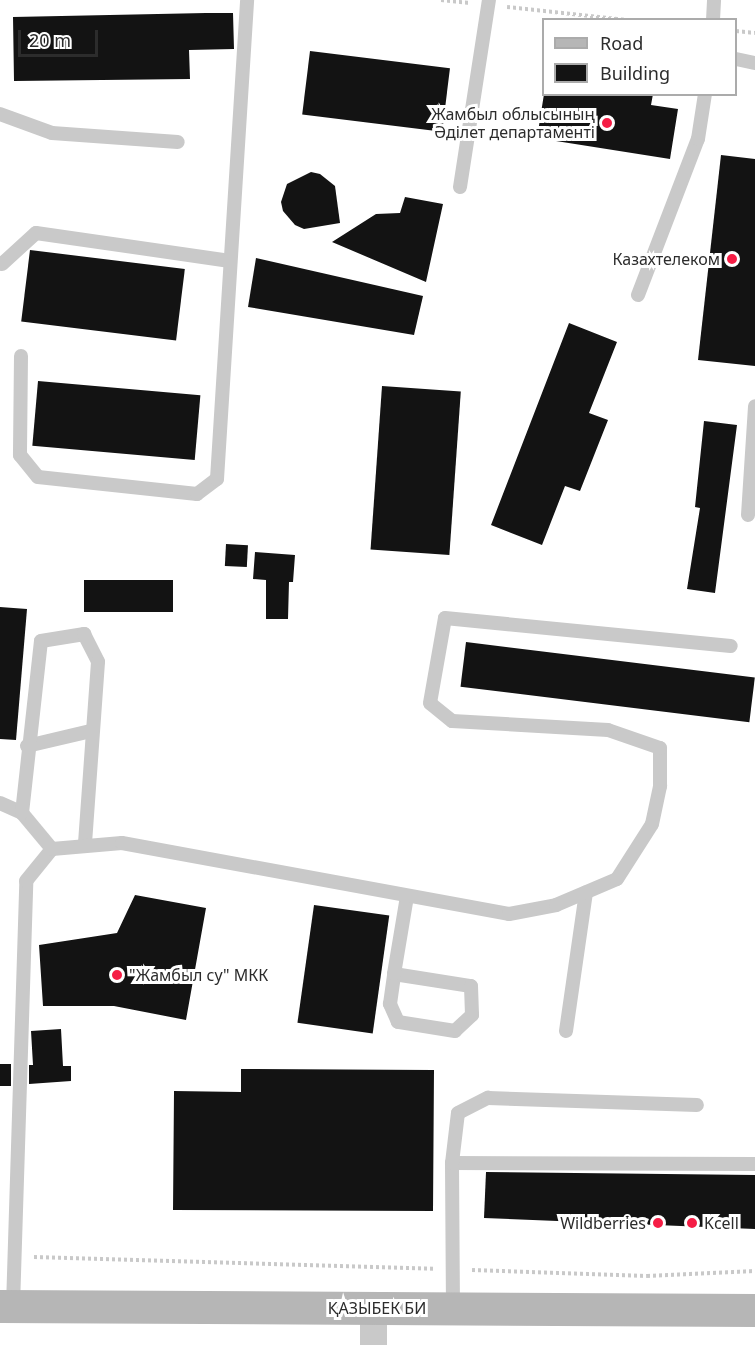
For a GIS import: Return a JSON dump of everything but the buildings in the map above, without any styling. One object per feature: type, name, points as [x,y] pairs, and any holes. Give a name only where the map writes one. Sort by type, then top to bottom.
[{"type":"street","name":"ҚАЗЫБЕК БИ","points":[[6,1306],[755,1310]]},
{"type":"street","points":[[373,1308],[373,1345]]},
{"type":"lane","points":[[21,356],[20,455],[38,477],[197,494],[217,479],[246,0]]},
{"type":"lane","points":[[713,18],[714,0]]},
{"type":"lane","points":[[460,187],[488,2]]},
{"type":"lane","points":[[737,59],[755,63]]},
{"type":"lane","points":[[638,295],[698,139],[705,96]]},
{"type":"lane","points":[[0,114],[52,133],[178,142]]},
{"type":"lane","points":[[2,264],[36,233],[230,261]]},
{"type":"lane","points":[[748,515],[755,406]]},
{"type":"lane","points":[[6,1306],[26,881],[52,849],[85,843],[122,843],[508,914],[556,905],[617,879],[652,824],[660,786],[660,748],[608,730],[452,721],[430,703],[445,618],[731,646]]},
{"type":"lane","points":[[22,813],[27,746],[41,641],[84,634],[98,662],[91,731],[85,843]]},
{"type":"lane","points":[[27,746],[91,731]]},
{"type":"lane","points":[[0,802],[22,813],[52,849]]},
{"type":"lane","points":[[566,1031],[586,892]]},
{"type":"lane","points":[[394,974],[471,986],[472,1015],[455,1031],[398,1022],[390,1004],[394,974],[407,896]]},
{"type":"lane","points":[[453,1308],[453,1163],[458,1113],[488,1098],[697,1106]]},
{"type":"lane","points":[[453,1163],[755,1164]]},
{"type":"path","points":[[441,0],[488,2],[611,18]]},
{"type":"path","points":[[737,31],[755,33]]},
{"type":"path","points":[[31,1257],[446,1270]]},
{"type":"path","points":[[470,1270],[647,1276],[755,1271]]},
{"type":"place","name":"Жамбыл облысының Әділет департаменті","points":[[607,123]]},
{"type":"place","name":"Казахтелеком","points":[[732,259]]},
{"type":"place","name":"\"Жамбыл су\" МКК","points":[[117,975]]},
{"type":"place","name":"Wildberries","points":[[658,1223]]},
{"type":"place","name":"Kcell","points":[[692,1223]]}]
